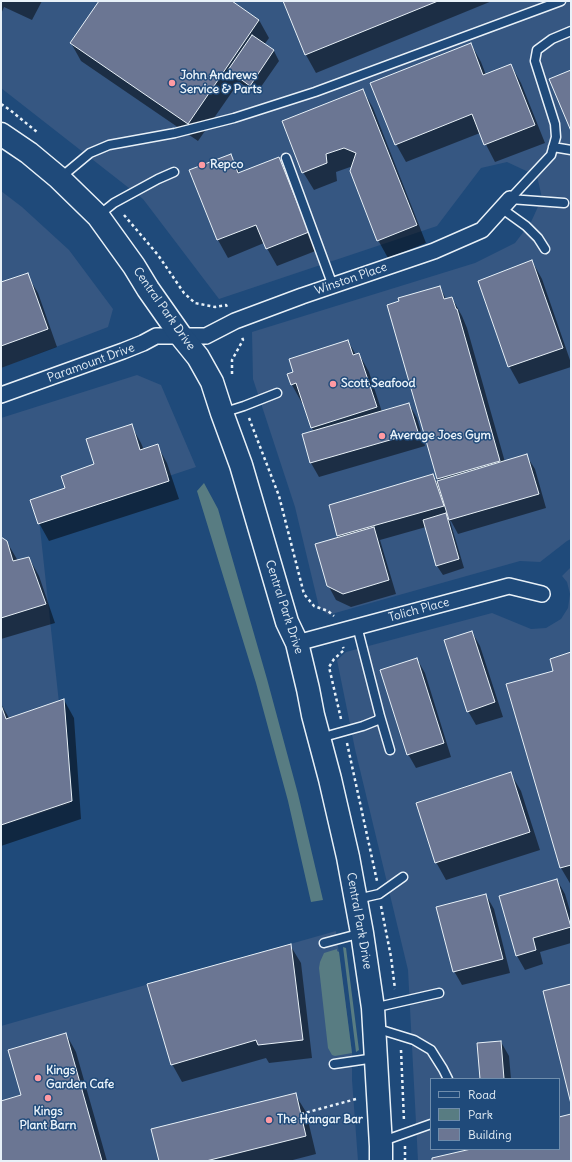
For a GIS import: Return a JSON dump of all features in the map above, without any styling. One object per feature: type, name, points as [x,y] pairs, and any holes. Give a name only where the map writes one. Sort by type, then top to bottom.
[{"type":"main road","name":"Central Park Drive","points":[[1,134],[59,178],[98,216],[181,336],[198,358],[212,382],[242,465],[287,622],[296,643],[331,786],[362,933],[373,1018],[381,1151]]},
{"type":"street","name":"Winston Place","points":[[181,336],[206,336],[235,321],[434,251],[482,230],[505,204]]},
{"type":"street","name":"Paramount Drive","points":[[1,395],[123,351],[156,336],[181,336]]},
{"type":"street","name":"Tolich Place","points":[[296,643],[509,586],[542,594]]},
{"type":"lane","points":[[59,178],[90,153],[109,145],[175,133],[234,118],[315,92],[561,1]]},
{"type":"lane","points":[[505,204],[550,155],[556,137],[555,124],[534,61],[537,50],[552,39],[571,31]]},
{"type":"lane","points":[[553,147],[571,150]]},
{"type":"lane","points":[[286,158],[333,286]]},
{"type":"lane","points":[[98,216],[114,203],[174,172]]},
{"type":"lane","points":[[505,204],[564,203]]},
{"type":"lane","points":[[505,204],[538,238],[545,249]]},
{"type":"lane","points":[[222,413],[277,393]]},
{"type":"lane","points":[[357,626],[390,750]]},
{"type":"lane","points":[[319,738],[363,726],[378,720],[380,716]]},
{"type":"lane","points":[[356,900],[379,894],[402,877]]},
{"type":"lane","points":[[324,943],[362,933]]},
{"type":"lane","points":[[373,1018],[439,993]]},
{"type":"lane","points":[[373,1018],[431,1050],[448,1078]]},
{"type":"lane","points":[[334,1064],[376,1058]]},
{"type":"lane","points":[[381,1151],[430,1125]]},
{"type":"path","points":[[243,340],[232,360],[231,373],[279,496],[304,594],[314,606],[328,611],[335,616]]},
{"type":"path","points":[[301,1114],[356,1099]]},
{"type":"shaded area","points":[[1,1],[571,1],[571,539],[540,562],[520,561],[328,615],[319,607],[295,507],[253,379],[252,332],[475,263],[515,243],[531,222],[542,198],[537,176],[507,162],[481,168],[437,226],[219,299],[143,199],[1,88]]},
{"type":"shaded area","points":[[1,191],[22,207],[69,250],[113,309],[108,327],[1,368]]},
{"type":"shaded area","points":[[137,375],[161,385],[196,467],[39,519],[70,804],[1,826],[1,418]]},
{"type":"shaded area","points":[[571,567],[571,1161],[418,1161],[408,970],[355,749],[337,660],[346,652],[492,613],[531,629],[546,628],[561,619],[568,608],[570,594],[567,582],[562,576]]},
{"type":"shaded area","points":[[336,931],[352,1053],[352,1080],[358,1161],[1,1161],[1,1026]]},
{"type":"green space","points":[[204,483],[218,509],[267,679],[298,794],[323,900],[311,902],[288,801],[256,683],[197,491]]},
{"type":"green space","points":[[343,947],[346,948],[359,1050],[356,1052]]},
{"type":"green space","points":[[337,949],[339,952],[352,1053],[335,1056],[332,1055],[328,1048],[319,968],[324,953]]},
{"type":"building","name":"John Andrews Service & Parts","points":[[99,1],[232,1],[259,20],[188,124],[70,43]]},
{"type":"building","points":[[283,1],[438,1],[305,55]]},
{"type":"building","points":[[252,35],[274,50],[250,86],[228,70]]},
{"type":"building","points":[[471,43],[483,75],[511,64],[535,125],[484,145],[472,114],[395,145],[370,83]]},
{"type":"building","points":[[571,70],[571,131],[549,79]]},
{"type":"building","points":[[363,89],[417,225],[377,241],[350,171],[356,153],[344,148],[326,154],[327,163],[302,173],[282,121]]},
{"type":"building","points":[[231,154],[238,173],[279,157],[309,232],[266,249],[256,225],[217,240],[189,170]]},
{"type":"building","points":[[532,260],[563,348],[508,367],[478,281]]},
{"type":"building","points":[[28,273],[48,329],[1,346],[1,282]]},
{"type":"building","points":[[440,286],[444,299],[452,297],[457,309],[500,461],[437,479],[387,305],[399,301],[398,298]]},
{"type":"building","name":"Scott Seafood","points":[[348,340],[353,355],[359,353],[377,407],[311,428],[296,383],[291,385],[287,374],[293,372],[289,359]]},
{"type":"building","points":[[409,403],[418,432],[310,463],[302,434]]},
{"type":"building","points":[[132,424],[140,450],[158,444],[169,481],[38,524],[30,500],[65,488],[61,476],[94,464],[86,439]]},
{"type":"building","points":[[527,454],[539,494],[449,520],[437,481]]},
{"type":"building","points":[[433,474],[444,506],[337,536],[329,505]]},
{"type":"building","points":[[446,513],[459,559],[436,566],[423,520]]},
{"type":"building","points":[[374,527],[389,580],[343,594],[327,586],[315,544]]},
{"type":"building","points":[[1,537],[7,541],[13,561],[29,557],[46,604],[1,618]]},
{"type":"building","points":[[472,631],[495,702],[467,712],[444,640]]},
{"type":"building","points":[[571,652],[571,865],[560,868],[506,684],[553,671],[550,659]]},
{"type":"building","points":[[417,658],[444,743],[407,755],[380,670]]},
{"type":"building","points":[[64,699],[72,801],[1,825],[1,705],[6,719]]},
{"type":"building","points":[[511,772],[530,832],[435,863],[416,803]]},
{"type":"building","points":[[557,879],[571,927],[533,938],[536,950],[516,956],[499,896]]},
{"type":"building","points":[[486,894],[503,959],[453,972],[436,907]]},
{"type":"building","points":[[291,944],[303,1040],[258,1045],[256,1040],[171,1065],[147,984]]},
{"type":"building","points":[[571,984],[571,1104],[543,991]]},
{"type":"building","name":"Kings Plant Barn","points":[[66,1033],[102,1161],[1,1161],[1,1101],[21,1095],[8,1050]]},
{"type":"building","points":[[501,1041],[504,1078],[480,1078],[477,1043]]},
{"type":"building","points":[[296,1093],[306,1136],[206,1161],[159,1161],[151,1129]]},
{"type":"building","points":[[571,1114],[571,1161],[432,1161],[432,1158],[467,1150],[560,1150],[560,1117]]},
{"type":"place","name":"John Andrews Service & Parts","points":[[172,83]]},
{"type":"place","name":"Repco","points":[[202,165]]},
{"type":"place","name":"Scott Seafood","points":[[333,384]]},
{"type":"place","name":"Average Joes Gym","points":[[382,436]]},
{"type":"place","name":"Kings Garden Cafe","points":[[38,1078]]},
{"type":"place","name":"Kings Plant Barn","points":[[48,1098]]},
{"type":"place","name":"The Hangar Bar","points":[[269,1120]]}]
